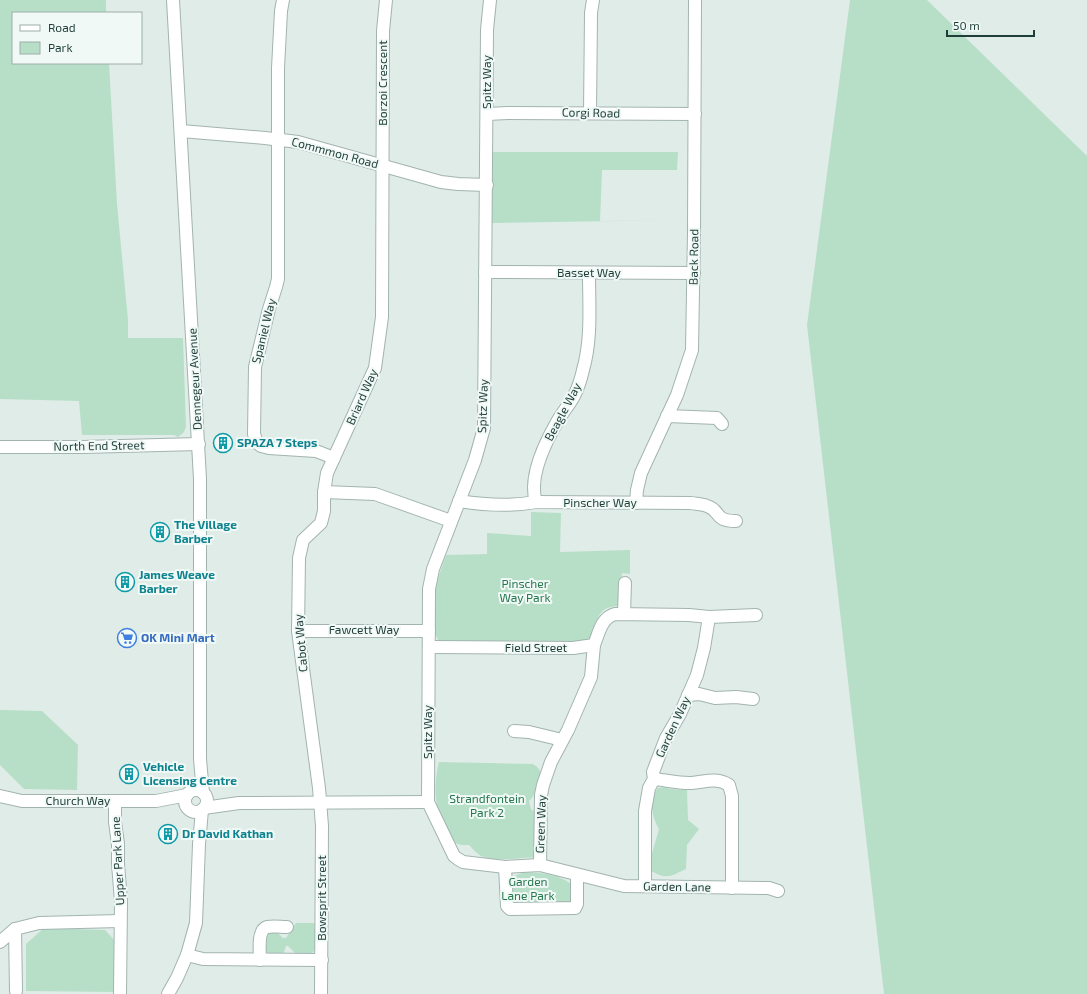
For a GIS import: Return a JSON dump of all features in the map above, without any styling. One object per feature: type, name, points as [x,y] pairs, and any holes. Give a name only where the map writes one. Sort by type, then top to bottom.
[{"type":"street","name":"Dennegeur Avenue","points":[[173,0],[200,479],[200,759],[204,794],[207,802],[194,803]]},
{"type":"street","points":[[278,140],[278,68],[283,0]]},
{"type":"street","name":"Borzoi Crescent","points":[[384,166],[383,31],[386,0]]},
{"type":"street","name":"Spitz Way","points":[[463,862],[454,856],[428,802],[428,589],[451,521],[475,460],[484,428],[487,30],[490,0]]},
{"type":"street","points":[[590,113],[591,13],[593,0]]},
{"type":"street","name":"Back Road","points":[[636,503],[641,473],[678,395],[692,350],[694,273],[695,0]]},
{"type":"street","name":"Corgi Road","points":[[487,114],[695,114]]},
{"type":"street","name":"Commmon Road","points":[[181,131],[298,142],[448,184],[487,185]]},
{"type":"street","name":"Spaniel Way","points":[[278,140],[278,279],[255,367],[255,439],[261,446],[316,451],[334,458]]},
{"type":"street","name":"Briard Way","points":[[324,492],[327,473],[375,368],[378,355],[382,317],[382,189],[384,166]]},
{"type":"street","name":"Basset Way","points":[[485,272],[694,273]]},
{"type":"street","name":"Beagle Way","points":[[536,502],[533,488],[534,477],[544,447],[574,396],[583,372],[587,353],[590,324],[589,273]]},
{"type":"street","points":[[667,416],[717,418],[722,424]]},
{"type":"street","name":"North End Street","points":[[0,446],[82,447],[198,444]]},
{"type":"street","points":[[324,492],[375,494],[451,521]]},
{"type":"street","name":"Cabot Way","points":[[320,802],[320,788],[298,631],[300,549],[303,540],[321,523],[325,506],[324,492]]},
{"type":"street","name":"Pinscher Way","points":[[459,501],[475,504],[498,505],[536,502],[691,503],[708,506],[714,510],[720,518],[727,521],[736,521]]},
{"type":"street","points":[[624,614],[626,583]]},
{"type":"street","points":[[594,645],[600,627],[607,617],[615,614],[709,616],[756,615]]},
{"type":"street","name":"Garden Way","points":[[645,886],[645,811],[649,788],[654,779],[653,772],[666,738],[680,714],[701,662],[709,616]]},
{"type":"street","name":"Fawcett Way","points":[[298,631],[429,631]]},
{"type":"street","name":"Field Street","points":[[429,647],[573,648],[594,645]]},
{"type":"street","name":"Green Way","points":[[540,865],[541,795],[546,776],[591,677],[594,645]]},
{"type":"street","points":[[688,695],[700,694],[715,698],[736,697],[752,699]]},
{"type":"street","points":[[514,731],[529,732],[562,740]]},
{"type":"street","name":"Dennegeur Avenue","points":[[168,994],[176,981],[187,955],[196,923],[199,844],[194,803],[200,759]]},
{"type":"street","points":[[654,779],[688,783],[708,780],[720,781],[729,785],[732,796],[732,888]]},
{"type":"street","points":[[204,794],[239,803]]},
{"type":"street","name":"Church Way","points":[[0,796],[28,801],[156,801],[194,803]]},
{"type":"street","name":"Upper Park Lane","points":[[115,801],[115,822],[118,844],[121,901],[120,994]]},
{"type":"street","name":"Bowsprit Street","points":[[320,802],[322,826],[321,994]]},
{"type":"street","points":[[194,803],[428,802]]},
{"type":"street","name":"Garden Lane","points":[[463,862],[505,867],[540,865],[624,886],[769,888],[778,891]]},
{"type":"street","points":[[505,867],[507,906],[510,909],[575,908],[577,904],[577,875]]},
{"type":"street","name":"Upper Park Lane","points":[[0,942],[15,929],[45,922],[120,921]]},
{"type":"street","points":[[260,960],[260,936],[263,930],[267,927],[287,927]]},
{"type":"street","points":[[15,929],[16,991]]},
{"type":"street","points":[[187,955],[203,959],[322,960]]},
{"type":"green space","points":[[0,0],[106,0],[106,12],[12,12],[12,64],[109,64],[117,204],[128,320],[128,338],[183,338],[186,427],[184,432],[178,437],[174,435],[82,435],[79,401],[0,399]]},
{"type":"green space","points":[[850,0],[927,0],[1087,156],[1087,994],[884,994],[807,325]]},
{"type":"green space","points":[[492,152],[678,152],[677,170],[602,170],[600,221],[677,220],[492,223]]},
{"type":"green space","name":"Pinscher Way Park","points":[[531,512],[561,513],[560,552],[630,550],[630,574],[622,573],[620,606],[606,608],[602,611],[597,620],[591,639],[583,643],[447,644],[438,640],[434,631],[435,593],[436,584],[446,555],[487,554],[487,533],[531,536]]},
{"type":"green space","points":[[0,710],[42,711],[78,745],[77,790],[24,789],[0,765]]},
{"type":"green space","name":"Strandfontein Park 2","points":[[439,762],[533,764],[537,767],[540,772],[541,781],[537,790],[529,801],[531,809],[536,813],[536,857],[508,859],[487,858],[479,855],[469,845],[458,844],[451,840],[447,832],[445,821],[438,810],[436,802],[436,776]]},
{"type":"green space","points":[[665,787],[670,789],[687,790],[688,820],[699,829],[687,845],[686,869],[669,876],[656,874],[651,871],[651,857],[659,829],[654,819],[652,803],[658,788]]},
{"type":"green space","name":"Garden Lane Park","points":[[525,872],[551,875],[568,882],[573,886],[574,902],[513,905],[511,877]]},
{"type":"green space","points":[[296,923],[314,923],[316,929],[316,941],[313,952],[308,955],[298,956],[288,946],[286,946],[284,952],[279,956],[267,952],[265,949],[266,933],[275,932],[283,938],[286,938]]},
{"type":"green space","points":[[44,928],[105,930],[116,942],[115,992],[26,991],[26,944]]},
{"type":"place","name":"SPAZA 7 Steps","points":[[223,443]]},
{"type":"place","name":"The Village Barber","points":[[160,532]]},
{"type":"place","name":"James Weave Barber","points":[[125,582]]},
{"type":"place","name":"OK Mini Mart","points":[[127,638]]},
{"type":"place","name":"Vehicle Licensing Centre","points":[[129,774]]},
{"type":"place","name":"Dr David Kathan","points":[[168,834]]}]
